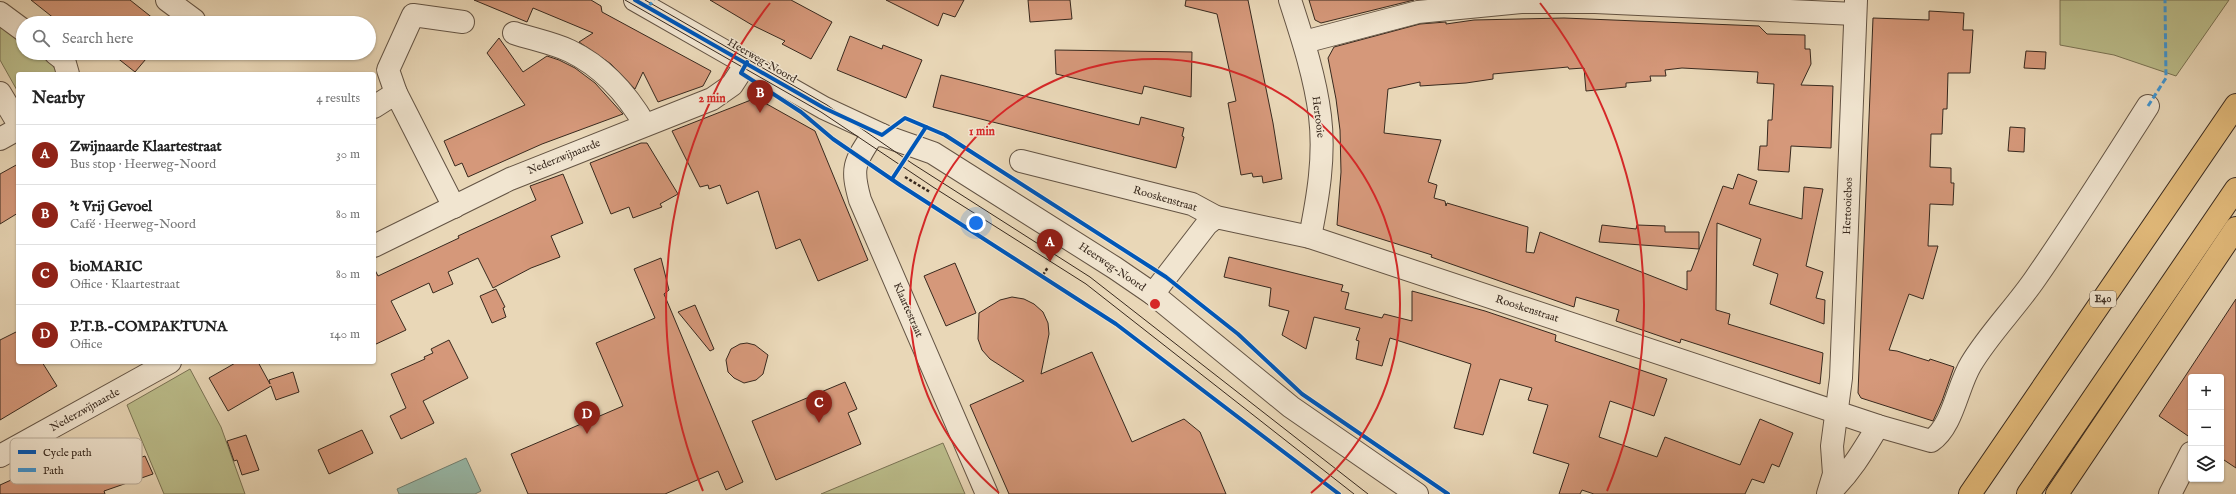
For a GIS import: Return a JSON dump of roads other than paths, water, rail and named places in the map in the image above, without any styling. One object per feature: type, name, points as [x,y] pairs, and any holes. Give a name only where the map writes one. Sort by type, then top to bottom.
[{"type":"highway","name":"E40","points":[[1970,494],[2236,105]]},
{"type":"highway","points":[[2028,494],[2236,189]]},
{"type":"highway","points":[[2058,494],[2236,228]]},
{"type":"street","points":[[167,0],[189,16]]},
{"type":"street","name":"Heerweg-Noord","points":[[635,0],[747,62],[824,108],[882,134],[933,153],[1116,268],[1153,294],[1291,407],[1418,494]]},
{"type":"street","name":"Hertooie","points":[[1290,0],[1304,42],[1320,115],[1322,152],[1319,190],[1310,237]]},
{"type":"street","points":[[1304,42],[1418,12],[1472,5],[1521,2],[1595,2],[1855,7]]},
{"type":"street","name":"Hertooiebos","points":[[1835,412],[1842,378],[1855,7]]},
{"type":"street","points":[[0,13],[16,25]]},
{"type":"street","points":[[454,207],[396,93],[388,70],[413,15],[463,22]]},
{"type":"street","points":[[514,33],[570,51],[612,79],[636,110],[645,125]]},
{"type":"street","points":[[64,60],[67,72]]},
{"type":"street","name":"Nederzwijnaarde","points":[[376,245],[517,176],[712,100],[732,84],[747,62]]},
{"type":"street","points":[[0,92],[16,120]]},
{"type":"street","points":[[376,106],[396,93]]},
{"type":"street","name":"Rooskenstraat","points":[[1021,162],[1192,204],[1216,217],[1310,237],[1835,412],[1931,441],[1938,436],[1945,425],[1962,380],[1971,363],[2034,280],[2148,106]]},
{"type":"street","points":[[0,139],[16,130]]},
{"type":"street","name":"Klaartestraat","points":[[882,134],[872,136],[856,164],[854,177],[860,200],[987,494]]},
{"type":"street","name":"Rooskenstraat","points":[[1153,294],[1207,224],[1216,217]]},
{"type":"street","name":"Nederzwijnaarde","points":[[33,438],[166,364]]},
{"type":"street","points":[[1828,494],[1834,474],[1832,446],[1835,412]]},
{"type":"street","points":[[1828,494],[1844,479],[1860,457],[1878,426]]},
{"type":"street","name":"Nederzwijnaarde","points":[[0,456],[10,450]]},
{"type":"street","points":[[2170,494],[2188,460]]},
{"type":"tram line","points":[[625,0],[821,112],[933,187],[1086,284],[1354,494]]},
{"type":"tram line","points":[[645,0],[827,105],[913,164],[1090,277],[1368,494]]},
{"type":"place","name":"'t Vrij Gevoel","points":[[760,113]]},
{"type":"place","name":"Zwijnaarde Klaartestraat","points":[[1050,262]]},
{"type":"place","name":"bioMARIC","points":[[819,423]]},
{"type":"place","name":"P.T.B.-COMPAKTUNA","points":[[587,434]]}]
